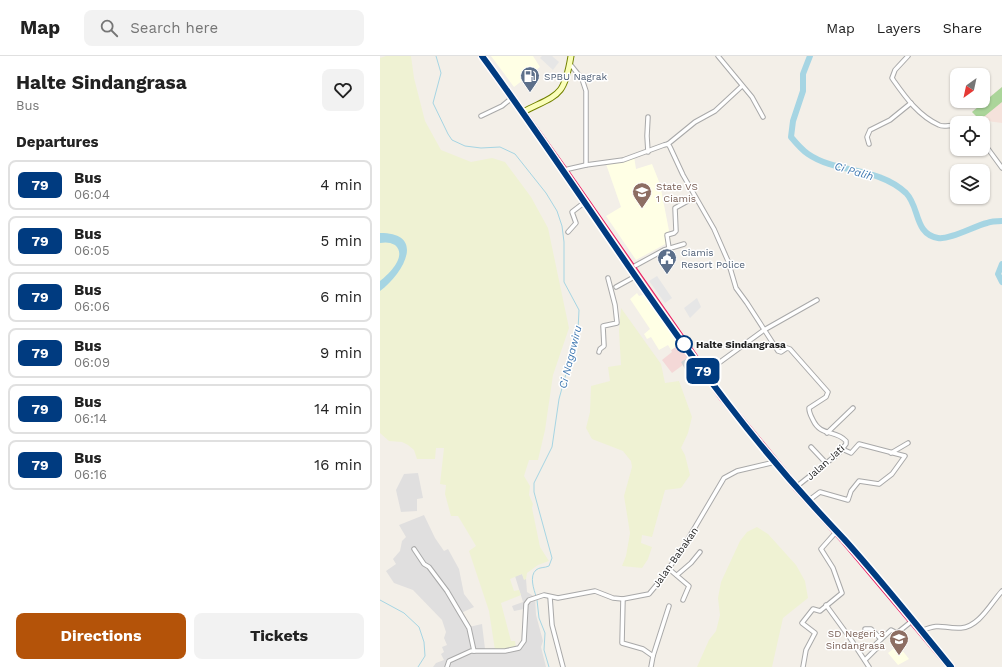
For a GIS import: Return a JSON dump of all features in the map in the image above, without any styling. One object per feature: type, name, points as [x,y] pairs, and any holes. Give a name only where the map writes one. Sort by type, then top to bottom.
[{"type":"highway","points":[[482,56],[564,170],[636,276],[705,373],[775,462],[921,631],[949,666]]},
{"type":"street","points":[[522,112],[555,95],[563,89],[571,56]]},
{"type":"street","points":[[718,56],[752,97],[763,117]]},
{"type":"street","points":[[908,56],[895,70],[892,78],[910,103],[940,126],[950,126]]},
{"type":"street","points":[[570,64],[582,79],[586,91],[586,165]]},
{"type":"street","points":[[564,170],[586,165],[623,160],[668,144],[696,122],[715,111],[742,86]]},
{"type":"street","points":[[481,116],[502,106],[512,98]]},
{"type":"street","points":[[869,144],[867,137],[870,130],[890,120],[910,103]]},
{"type":"street","points":[[648,117],[648,152]]},
{"type":"street","points":[[668,144],[695,197],[714,229],[728,261],[736,288],[764,330]]},
{"type":"street","points":[[990,152],[1002,168]]},
{"type":"street","points":[[670,248],[667,235],[674,234],[676,231],[675,208],[695,197]]},
{"type":"street","points":[[568,232],[576,223],[572,212],[586,202]]},
{"type":"street","points":[[631,268],[670,248],[684,244]]},
{"type":"street","points":[[616,287],[636,276]]},
{"type":"street","points":[[599,352],[604,346],[602,324],[617,323],[615,305],[608,278]]},
{"type":"street","points":[[705,373],[764,330],[817,300]]},
{"type":"street","name":"Jalan Jati","points":[[764,330],[778,351],[781,352],[788,348],[790,349],[828,392],[826,397],[808,409],[816,425],[827,432],[837,434],[847,443],[826,463],[796,487]]},
{"type":"street","points":[[827,432],[853,408]]},
{"type":"street","points":[[891,453],[908,443]]},
{"type":"street","points":[[808,501],[820,492],[848,500],[851,491],[859,481],[879,484],[892,474],[904,456],[859,444],[851,453],[842,449]]},
{"type":"street","points":[[810,447],[826,463]]},
{"type":"street","name":"Jalan Babakan","points":[[474,651],[505,651],[521,647],[524,641],[526,604],[532,598],[538,596],[546,595],[550,597],[568,597],[595,591],[613,598],[623,599],[649,594],[669,569],[698,525],[705,509],[724,478],[737,471],[775,462]]},
{"type":"street","points":[[803,667],[806,650],[815,633],[802,623],[813,609],[820,611],[842,593],[834,568],[821,549],[836,532]]},
{"type":"street","points":[[414,549],[424,564],[429,567],[447,590],[469,628],[474,651],[462,654],[449,661],[447,667]]},
{"type":"street","points":[[677,575],[691,563],[700,552]]},
{"type":"street","points":[[669,569],[689,586],[683,600]]},
{"type":"street","points":[[921,631],[940,625],[961,628],[968,626],[986,610],[1002,591]]},
{"type":"street","points":[[550,597],[552,625],[564,667]]},
{"type":"street","points":[[623,599],[623,644],[643,649],[653,656]]},
{"type":"street","points":[[826,605],[869,667]]},
{"type":"street","points":[[651,667],[669,606]]},
{"type":"street","points":[[865,660],[877,648],[876,644],[891,630],[897,633],[912,621]]},
{"type":"street","points":[[865,629],[871,629],[881,639]]},
{"type":"shaded area","points":[[386,56],[411,56],[414,78],[425,121],[441,150],[471,162],[492,158],[505,162],[531,197],[548,228],[569,328],[553,375],[545,430],[538,460],[529,460],[524,476],[530,486],[529,495],[533,504],[532,508],[540,547],[549,561],[538,565],[527,573],[526,579],[524,580],[522,574],[510,579],[514,591],[519,590],[521,595],[501,603],[511,641],[515,641],[516,648],[495,650],[489,611],[469,551],[476,546],[458,516],[451,516],[445,494],[446,485],[440,484],[444,448],[436,448],[435,459],[417,459],[414,450],[408,445],[402,442],[389,441],[380,433],[380,58]]},
{"type":"shaded area","points":[[491,56],[533,56],[540,67],[514,87]]},
{"type":"shaded area","points":[[542,56],[552,56],[559,62],[553,70],[540,58]]},
{"type":"shaded area","points":[[1002,87],[1002,123],[990,121],[990,116],[976,116],[972,112],[977,108],[990,108],[990,97]]},
{"type":"shaded area","name":"State VS 1 Ciamis","points":[[634,156],[636,169],[652,164],[660,184],[671,241],[636,260],[606,216],[621,207],[606,164]]},
{"type":"shaded area","points":[[657,276],[672,298],[665,303],[649,281]]},
{"type":"shaded area","points":[[637,293],[639,296],[645,294],[679,345],[671,350],[668,345],[659,350],[651,337],[647,339],[644,334],[650,329],[630,299]]},
{"type":"shaded area","points":[[697,298],[701,307],[690,318],[684,308]]},
{"type":"shaded area","points":[[621,308],[661,364],[665,383],[679,381],[692,417],[688,433],[681,448],[685,455],[690,475],[681,488],[665,490],[652,537],[642,535],[641,543],[652,547],[648,559],[642,568],[622,566],[626,556],[630,533],[624,496],[632,467],[631,461],[623,451],[592,439],[586,428],[590,412],[591,386],[610,381],[608,367],[621,365],[619,331]]},
{"type":"shaded area","points":[[680,343],[690,356],[681,362],[683,365],[672,373],[662,360]]},
{"type":"shaded area","points":[[690,356],[696,364],[686,371],[681,362]]},
{"type":"shaded area","points":[[418,473],[423,498],[417,499],[417,511],[401,512],[396,490],[404,474]]},
{"type":"shaded area","points":[[424,515],[435,538],[444,551],[448,549],[459,569],[464,594],[474,607],[461,613],[469,627],[482,624],[485,649],[519,647],[522,642],[524,609],[514,611],[512,606],[523,602],[515,576],[522,574],[524,579],[526,579],[527,592],[535,597],[536,615],[543,641],[541,647],[546,667],[433,667],[436,663],[444,660],[441,654],[444,652],[442,647],[447,645],[444,638],[446,632],[442,620],[413,590],[394,583],[386,571],[396,564],[393,559],[400,551],[402,541],[406,537],[399,525]]},
{"type":"shaded area","points":[[757,527],[768,534],[796,565],[805,581],[808,598],[783,618],[772,667],[697,667],[709,640],[716,631],[720,615],[718,598],[721,582],[740,541],[747,532]]},
{"type":"shaded area","name":"SD Negeri 3 Sindangrasa","points":[[898,645],[909,659],[898,665],[888,653]]},
{"type":"green space","points":[[1002,87],[1002,102],[985,116],[976,116],[972,112],[977,108],[990,108],[990,97]]},
{"type":"water","points":[[380,233],[394,235],[403,240],[407,247],[406,256],[396,275],[389,284],[380,291],[380,281],[392,270],[398,260],[399,254],[395,245],[388,242],[380,243]]},
{"type":"waterway","name":"Ci Nagawiru","points":[[436,56],[441,73],[433,103],[452,140],[465,146],[481,148],[500,147],[515,154],[546,193],[557,211],[562,226],[564,242],[564,282],[579,310],[578,330],[559,399],[552,447],[534,483],[534,492],[552,558],[549,566],[539,568],[534,573],[532,579],[536,596]]},
{"type":"waterway","name":"Ci Palih","points":[[810,56],[803,74],[803,91],[793,121],[791,137],[808,154],[831,165],[870,174],[895,184],[906,193],[914,205],[921,226],[930,235],[938,238],[949,237],[989,222],[1002,221]]},
{"type":"waterway","name":"Ci Palih","points":[[1002,264],[998,274],[1002,282]]},
{"type":"waterway","points":[[380,600],[404,613],[419,627],[424,642],[425,656],[418,667]]},
{"type":"waterway","name":"Ci Nagawiru","points":[[537,600],[539,618],[545,633],[544,650],[549,667]]},
{"type":"bus line","name":"79","points":[[482,56],[564,170],[695,360],[729,406],[796,487],[843,538],[951,667]]},
{"type":"place","name":"SPBU Nagrak","points":[[530,93]]},
{"type":"place","name":"State VS 1 Ciamis","points":[[642,209]]},
{"type":"place","name":"Ciamis Resort Police","points":[[667,275]]},
{"type":"place","name":"Halte Sindangrasa","points":[[684,344]]},
{"type":"place","name":"SD Negeri 3 Sindangrasa","points":[[899,656]]}]
